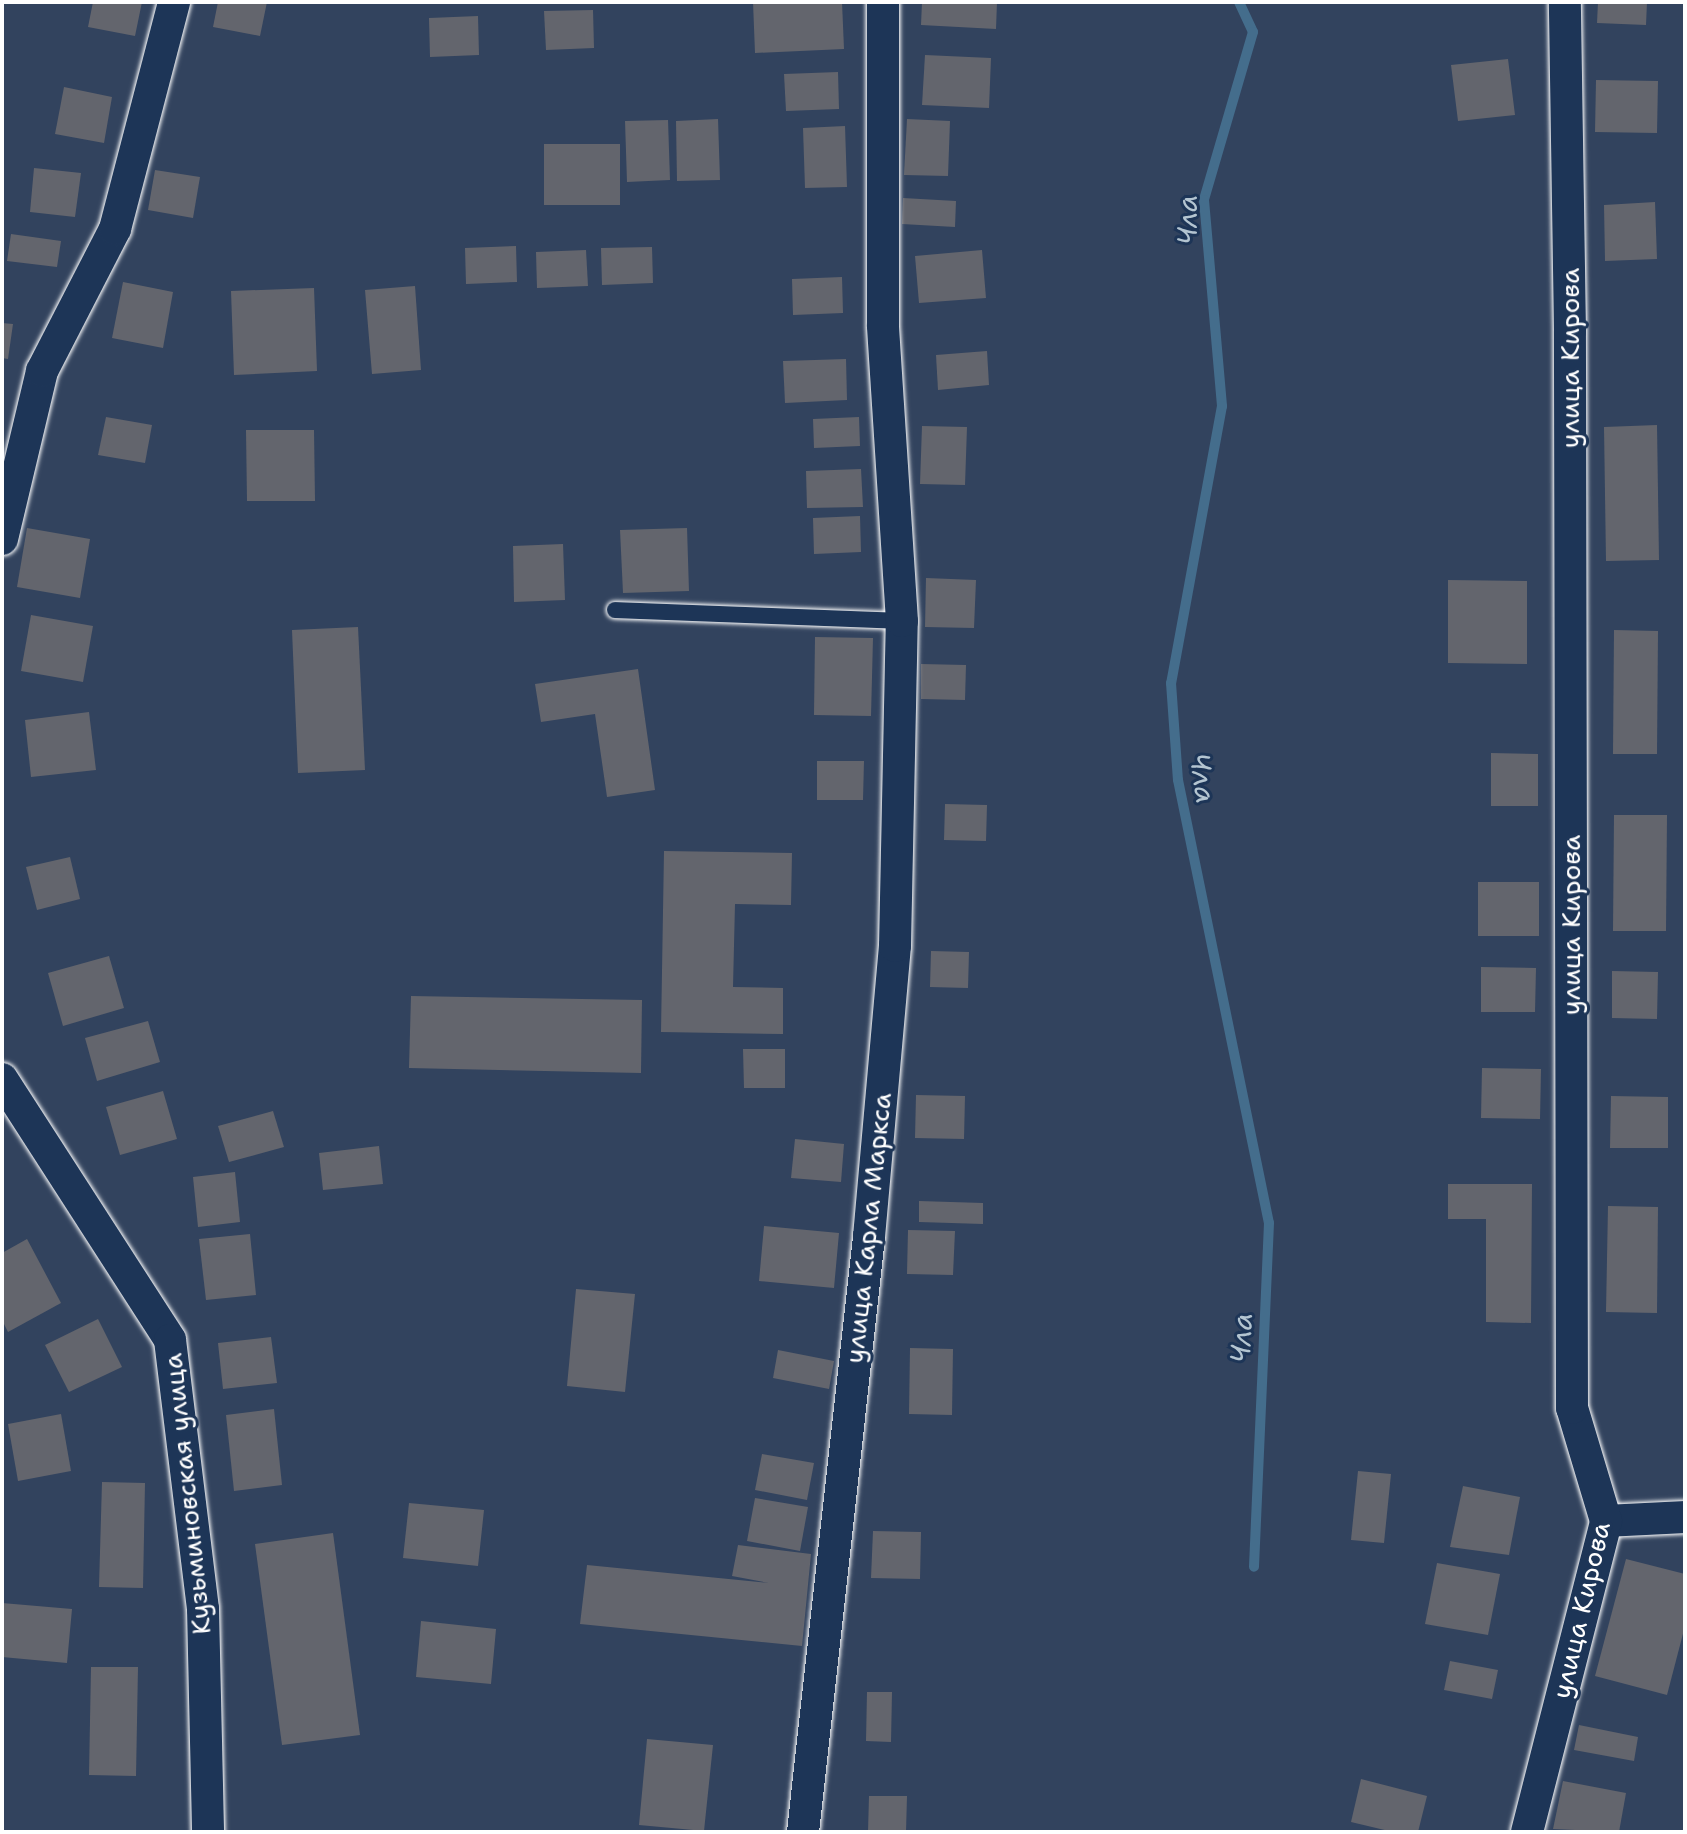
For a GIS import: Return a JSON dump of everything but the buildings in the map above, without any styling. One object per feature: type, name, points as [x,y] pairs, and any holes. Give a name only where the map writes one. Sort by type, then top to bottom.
[{"type":"street","points":[[2,539],[41,371],[115,229],[174,2]]},
{"type":"street","name":"улица Карла Маркса","points":[[803,1832],[869,1237],[895,946],[902,621],[883,325],[883,2]]},
{"type":"street","name":"улица Кирова","points":[[1527,1832],[1606,1521],[1572,1408],[1570,331],[1565,2]]},
{"type":"street","name":"Кузьминовская улица","points":[[2,1079],[170,1340],[203,1609],[208,1832]]},
{"type":"street","points":[[1606,1521],[1685,1517]]},
{"type":"lane","points":[[615,610],[902,621]]},
{"type":"waterway","name":"Чла","points":[[1239,2],[1253,32],[1204,200],[1222,406],[1171,683],[1178,780],[1269,1223],[1254,1567]]}]
